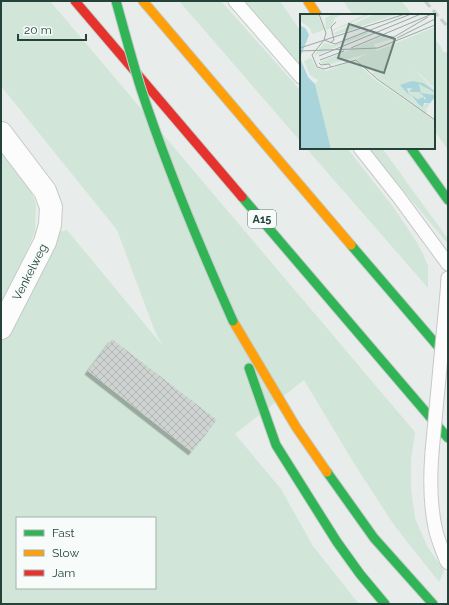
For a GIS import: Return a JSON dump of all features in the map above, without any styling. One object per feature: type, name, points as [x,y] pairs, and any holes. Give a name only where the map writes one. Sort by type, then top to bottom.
[{"type":"highway","name":"A15","points":[[75,1],[448,438]]},
{"type":"highway","points":[[116,1],[145,100],[202,251],[233,321],[276,444],[337,542],[360,574],[385,604]]},
{"type":"highway","points":[[143,1],[448,358]]},
{"type":"highway","points":[[308,1],[316,14]]},
{"type":"highway","points":[[412,149],[448,200]]},
{"type":"highway","points":[[233,321],[296,427],[343,496],[374,538],[433,604]]},
{"type":"street","name":"Venkelweg","points":[[1,133],[45,191],[50,207],[50,225],[45,242],[1,328]]},
{"type":"lane","points":[[235,1],[300,76]]},
{"type":"lane","points":[[361,149],[398,196],[448,264]]},
{"type":"lane","points":[[448,278],[431,465],[432,500],[435,528],[448,563]]},
{"type":"green space","points":[[1,1],[50,1],[415,432],[411,460],[411,488],[415,518],[427,546],[444,571],[439,582],[394,525],[355,465],[304,380],[235,434],[281,489],[313,546],[359,604],[1,604],[1,335],[55,233],[67,230],[162,345],[154,329],[117,230],[1,86]]},
{"type":"green space","points":[[179,1],[221,1],[294,83],[300,91],[300,141]]},
{"type":"green space","points":[[244,1],[280,1],[300,31],[300,68]]},
{"type":"green space","points":[[343,1],[401,1],[412,14],[352,14]]},
{"type":"green space","points":[[435,39],[442,50],[448,54],[448,150],[435,131]]},
{"type":"green space","points":[[1,149],[30,189],[36,204],[35,232],[1,302]]},
{"type":"green space","points":[[307,149],[348,149],[394,208],[416,241],[428,266],[428,288]]},
{"type":"green space","points":[[369,149],[383,149],[448,239],[448,244]]},
{"type":"building","points":[[112,339],[217,420],[192,452],[88,371]]},
{"type":"railway","points":[[425,1],[448,27]]},
{"type":"traffic: fast","points":[[116,1],[141,89],[162,148],[196,235],[233,321]]},
{"type":"traffic: fast","points":[[412,149],[448,200]]},
{"type":"traffic: fast","points":[[242,197],[448,438]]},
{"type":"traffic: fast","points":[[351,245],[448,358]]},
{"type":"traffic: fast","points":[[249,368],[276,445],[337,542],[360,574],[385,604]]},
{"type":"traffic: fast","points":[[327,472],[374,538],[433,604]]},
{"type":"traffic: slow","points":[[143,1],[351,245]]},
{"type":"traffic: slow","points":[[308,1],[316,14]]},
{"type":"traffic: slow","points":[[233,321],[296,427],[327,472]]},
{"type":"traffic: jam","points":[[75,1],[242,197]]}]
